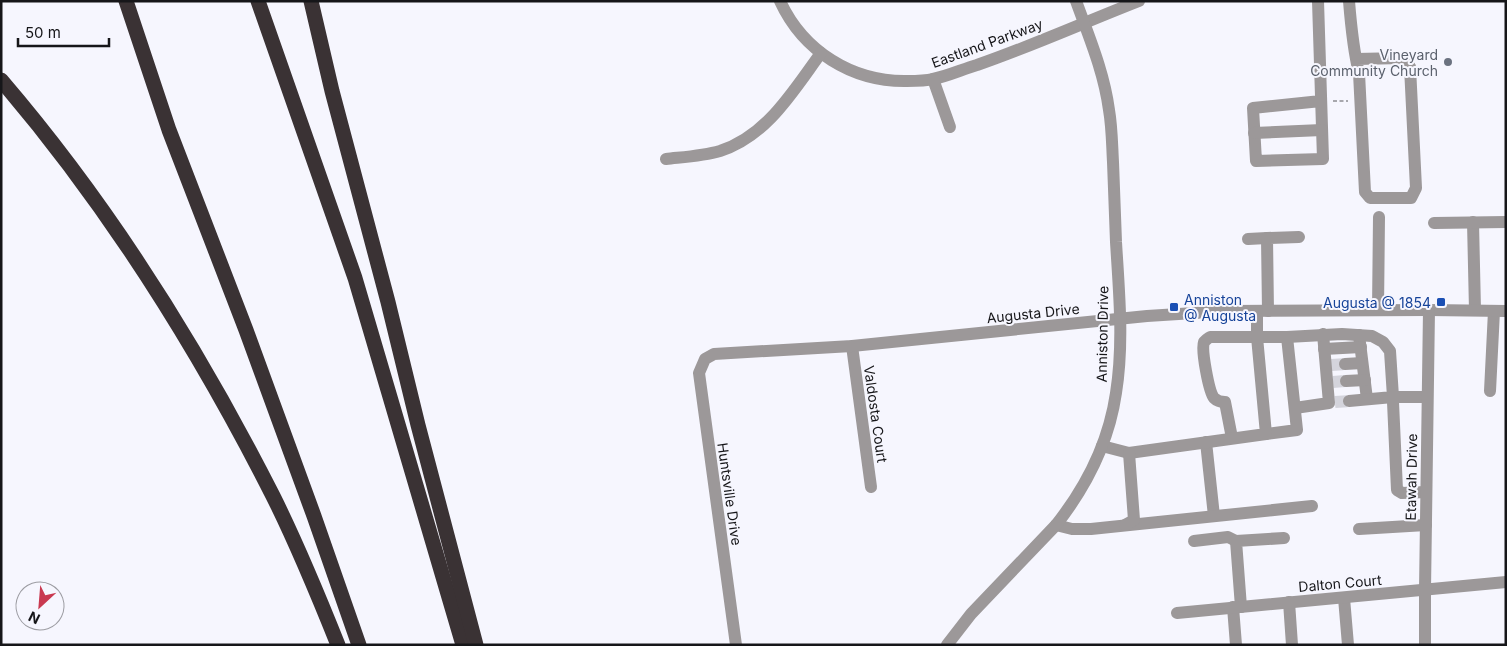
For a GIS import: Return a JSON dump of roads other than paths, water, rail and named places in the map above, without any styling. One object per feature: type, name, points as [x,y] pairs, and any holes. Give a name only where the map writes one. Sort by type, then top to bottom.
[{"type":"highway","points":[[126,1],[169,130],[252,347],[359,645]]},
{"type":"highway","points":[[258,1],[355,278],[463,645]]},
{"type":"highway","points":[[310,1],[476,645]]},
{"type":"highway","points":[[1,80],[36,121],[82,182],[186,337],[273,497],[313,583],[338,645]]},
{"type":"street","name":"Eastland Parkway","points":[[780,1],[796,28],[821,53],[841,66],[858,73],[894,81],[933,79],[1016,51],[1139,1]]},
{"type":"street","name":"Anniston Drive","points":[[947,645],[971,614],[1056,525],[1066,512],[1092,468],[1102,446],[1116,394],[1119,369],[1120,319],[1109,110],[1099,65],[1076,1]]},
{"type":"street","points":[[1318,1],[1322,101],[1323,159],[1256,161],[1253,108],[1322,101]]},
{"type":"street","points":[[1349,1],[1352,42],[1359,73],[1365,192],[1370,198],[1411,198],[1416,188],[1410,67],[1403,58],[1356,59]]},
{"type":"street","points":[[666,159],[720,151],[740,143],[759,130],[777,112],[821,53]]},
{"type":"street","points":[[933,79],[950,127]]},
{"type":"street","points":[[1254,133],[1322,130]]},
{"type":"street","points":[[1378,310],[1379,217]]},
{"type":"street","points":[[1473,222],[1475,310]]},
{"type":"street","points":[[1434,223],[1506,222]]},
{"type":"street","points":[[1248,239],[1299,237]]},
{"type":"street","points":[[1266,434],[1257,336],[1263,311],[1267,238]]},
{"type":"street","name":"Etawah Drive","points":[[1425,645],[1424,590],[1429,310]]},
{"type":"street","points":[[1490,391],[1500,311]]},
{"type":"street","name":"Augusta Drive","points":[[714,354],[852,346],[1120,319],[1217,312],[1500,311]]},
{"type":"street","points":[[1232,438],[1225,402],[1219,402],[1214,398],[1208,383],[1203,348],[1204,342],[1210,337],[1287,337],[1323,334],[1360,341]]},
{"type":"street","points":[[1295,408],[1332,403],[1323,334]]},
{"type":"street","points":[[1324,349],[1360,341],[1372,336],[1383,342],[1390,351],[1397,490],[1402,493],[1426,492]]},
{"type":"street","points":[[1102,446],[1129,453],[1298,430],[1287,337]]},
{"type":"street","points":[[1360,341],[1367,399]]},
{"type":"street","name":"Valdosta Court","points":[[852,346],[871,487]]},
{"type":"street","name":"Huntsville Drive","points":[[714,354],[705,359],[699,373],[736,645]]},
{"type":"street","points":[[1345,364],[1362,363]]},
{"type":"street","points":[[1346,381],[1365,380]]},
{"type":"street","points":[[1349,401],[1393,397],[1427,397]]},
{"type":"street","points":[[1206,442],[1214,516]]},
{"type":"street","points":[[1125,525],[1134,520],[1129,453]]},
{"type":"street","points":[[1056,525],[1072,529],[1091,529],[1312,506]]},
{"type":"street","points":[[1359,529],[1426,525]]},
{"type":"street","points":[[1194,541],[1228,537],[1236,541],[1284,538]]},
{"type":"street","points":[[1236,541],[1236,645]]},
{"type":"street","name":"Dalton Court","points":[[1177,613],[1506,582]]},
{"type":"street","points":[[1344,598],[1348,645]]},
{"type":"street","points":[[1289,602],[1292,645]]},
{"type":"tunnel","points":[[1331,365],[1345,364]]},
{"type":"tunnel","points":[[1333,382],[1346,381]]},
{"type":"tunnel","points":[[1335,402],[1349,401]]},
{"type":"place","name":"Vineyard Community Church","points":[[1448,62]]},
{"type":"place","name":"Augusta @ 1854","points":[[1441,302]]},
{"type":"place","name":"Anniston @ Augusta","points":[[1174,307]]}]
